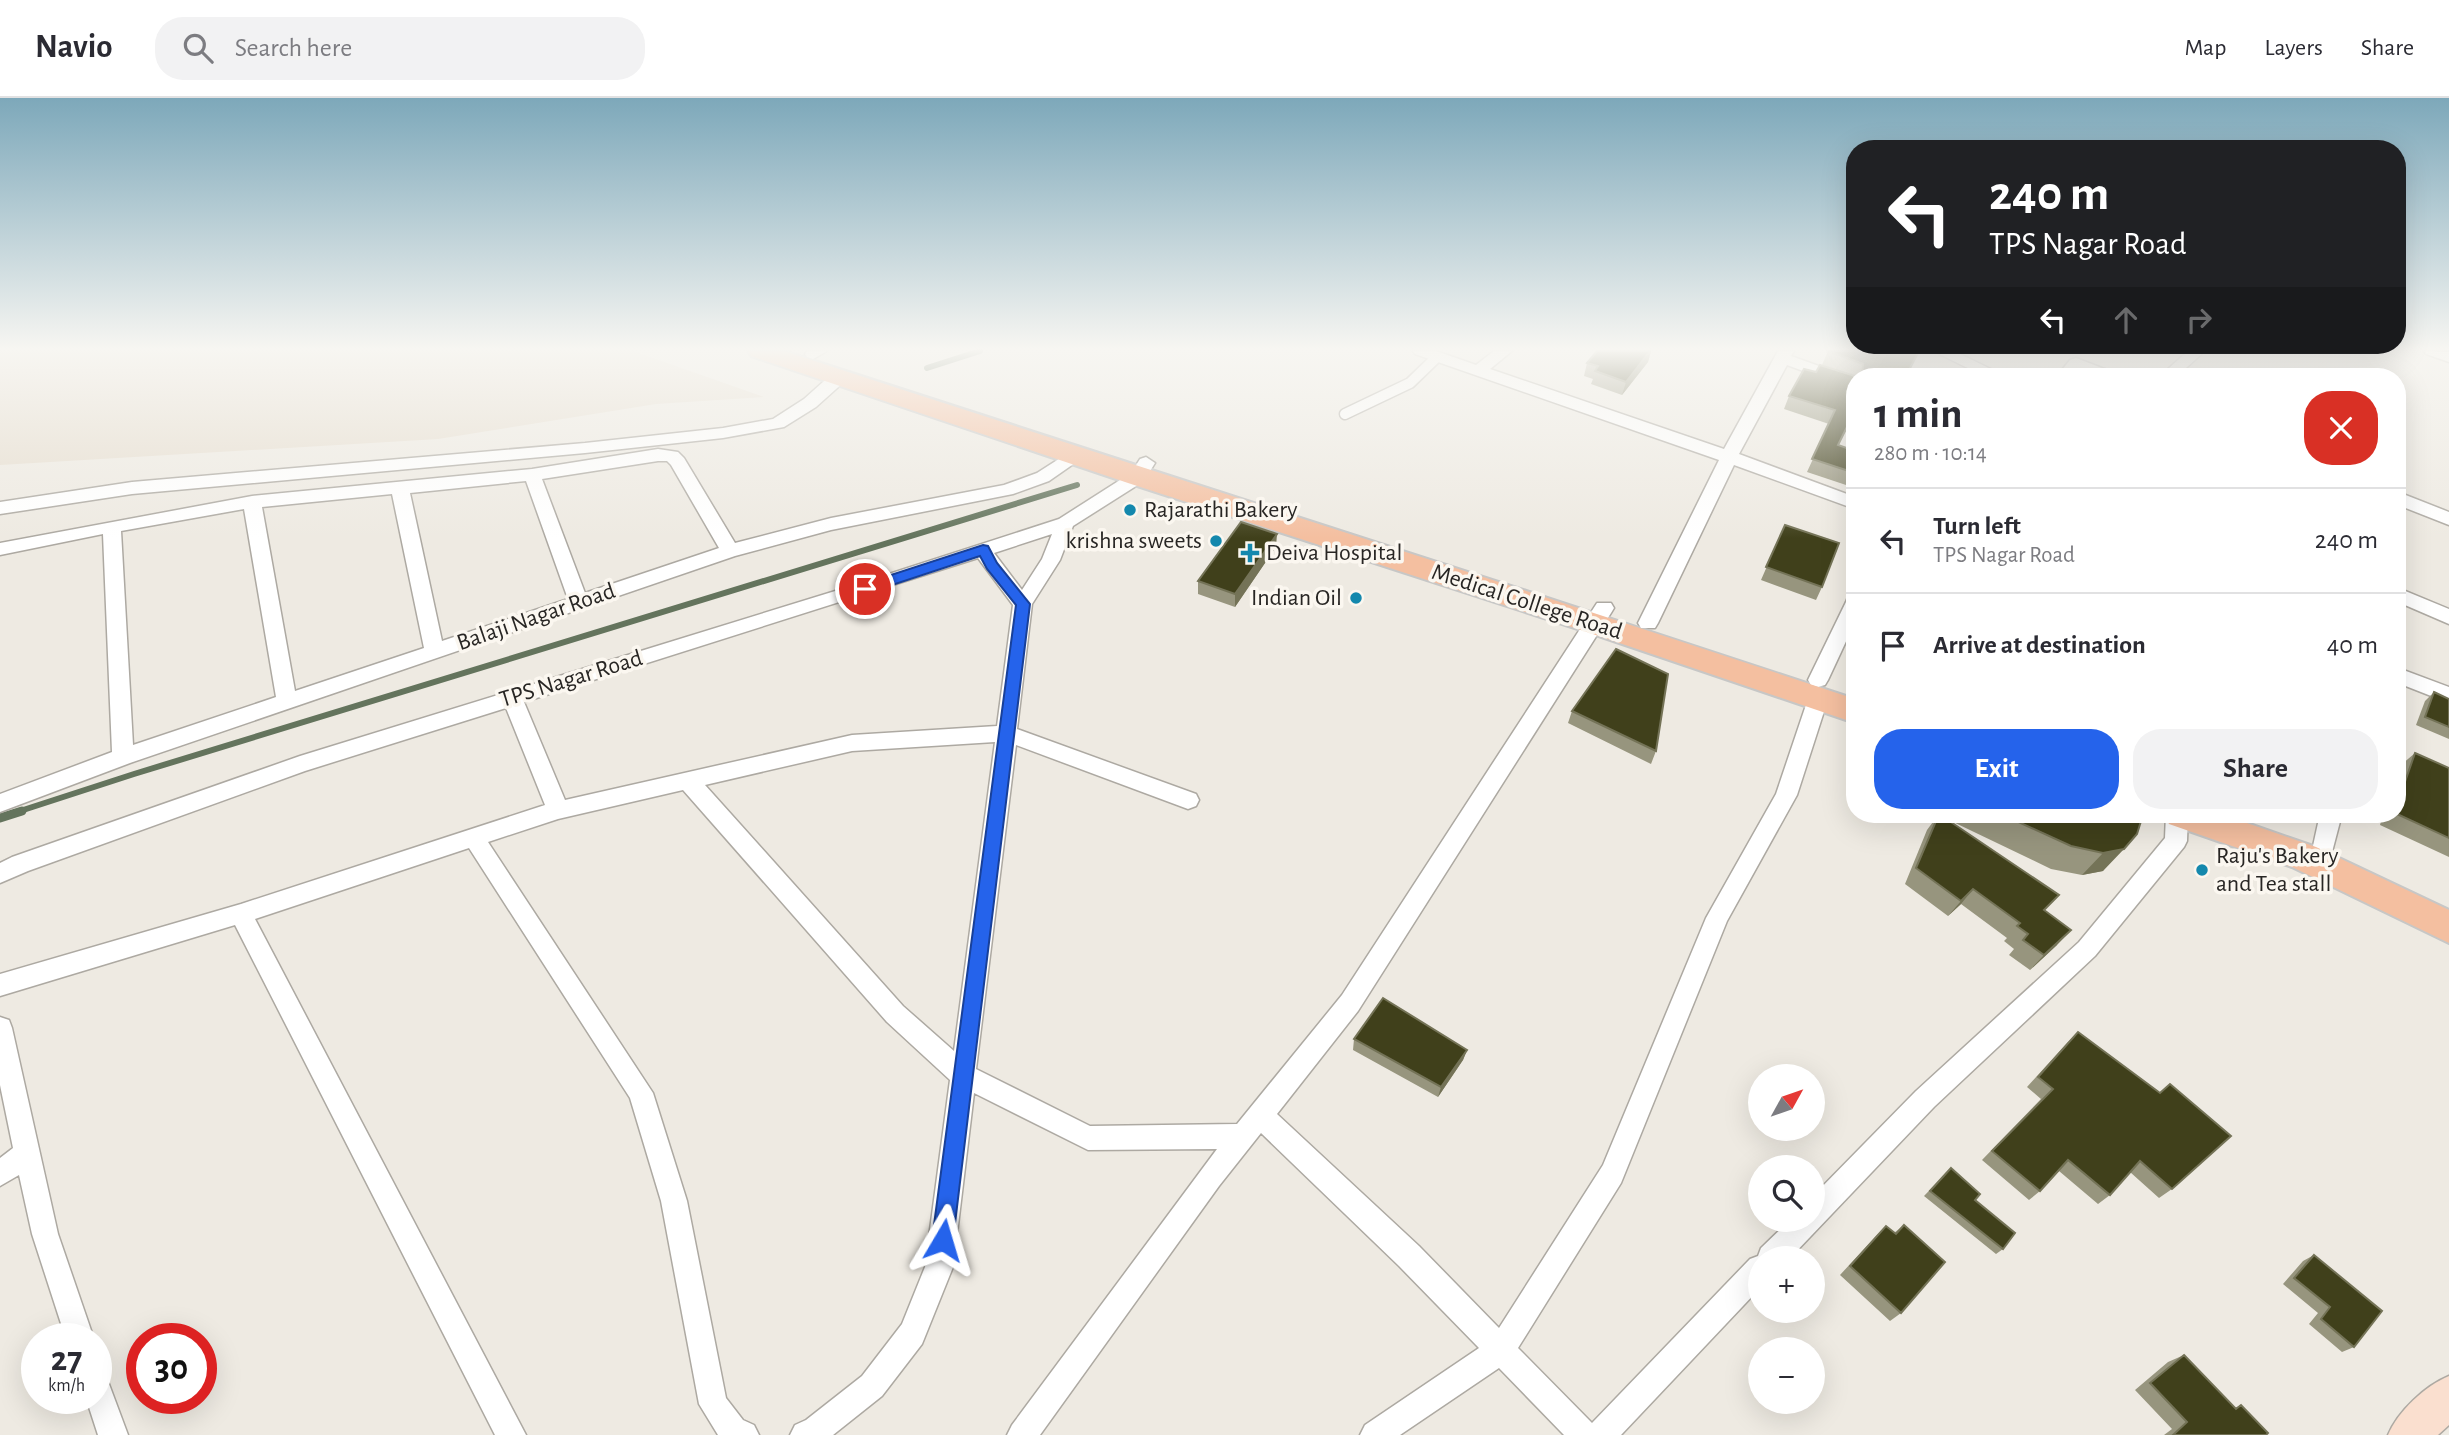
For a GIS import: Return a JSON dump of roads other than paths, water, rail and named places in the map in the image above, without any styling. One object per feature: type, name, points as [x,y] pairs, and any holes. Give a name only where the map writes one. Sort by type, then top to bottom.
[{"type":"main road","name":"Medical College Road","points":[[958,413],[1599,615],[1818,689],[1846,691]]},
{"type":"main road","name":"Medical College Road","points":[[982,413],[1114,461]]},
{"type":"main road","name":"Medical College Road","points":[[1599,615],[1648,623],[1818,689],[1846,706]]},
{"type":"main road","points":[[2205,823],[2304,858],[2449,927]]},
{"type":"main road","points":[[2287,823],[2327,830],[2449,907]]},
{"type":"street","points":[[0,508],[132,488],[585,449],[756,428],[778,423],[793,413]]},
{"type":"street","points":[[1601,413],[1846,500]]},
{"type":"street","points":[[1648,623],[1753,413]]},
{"type":"street","points":[[0,549],[252,502],[533,475],[671,456],[678,462],[730,551]]},
{"type":"street","name":"TPS Nagar Road","points":[[0,874],[19,864],[300,764],[1065,523],[1114,461]]},
{"type":"street","name":"Balaji Nagar Road","points":[[0,803],[124,757],[730,551],[831,524],[1007,490],[1043,477],[1114,461]]},
{"type":"street","points":[[533,475],[579,602]]},
{"type":"street","points":[[400,488],[434,650]]},
{"type":"street","points":[[2406,501],[2449,519]]},
{"type":"street","points":[[252,502],[287,701]]},
{"type":"street","points":[[805,1435],[814,1432],[872,1386],[912,1334],[939,1267],[1023,604],[1051,560],[1065,523]]},
{"type":"street","points":[[112,526],[124,757]]},
{"type":"street","points":[[983,550],[992,566],[1023,604]]},
{"type":"street","points":[[2406,598],[2449,617]]},
{"type":"street","points":[[1022,1435],[1210,1177],[1350,1003],[1599,615]]},
{"type":"street","points":[[1375,1435],[1501,1350],[1612,1174],[1717,918],[1786,795],[1818,689],[1846,623]]},
{"type":"street","points":[[2406,678],[2449,695]]},
{"type":"street","points":[[512,697],[558,810]]},
{"type":"street","points":[[0,985],[241,914],[558,810],[852,743],[1006,733],[1188,800]]},
{"type":"street","points":[[689,782],[895,1014],[962,1075],[1088,1138],[1253,1126],[1409,1256],[1584,1435]]},
{"type":"street","points":[[1825,1203],[1925,1099],[2087,949],[2176,841],[2178,823]]},
{"type":"street","points":[[473,837],[641,1093],[674,1201],[713,1405],[736,1434]]},
{"type":"street","points":[[241,914],[511,1435]]},
{"type":"street","points":[[0,1028],[45,1234],[75,1323]]},
{"type":"street","points":[[0,1173],[28,1153]]},
{"type":"street","points":[[1783,1246],[1796,1232]]},
{"type":"street","points":[[1601,1435],[1748,1282]]},
{"type":"street","points":[[2409,1435],[2449,1396]]},
{"type":"street","points":[[106,1414],[113,1435]]},
{"type":"waterway","points":[[17,812],[1077,485]]},
{"type":"waterway","points":[[0,818],[22,811]]},
{"type":"place","name":"Rajarathi Bakery","points":[[1130,510]]},
{"type":"place","name":"krishna sweets","points":[[1216,541]]},
{"type":"place","name":"Deiva Hospital","points":[[1250,553]]},
{"type":"place","name":"Indian Oil","points":[[1356,598]]},
{"type":"place","name":"Raju's Bakery and Tea stall","points":[[2202,870]]}]
